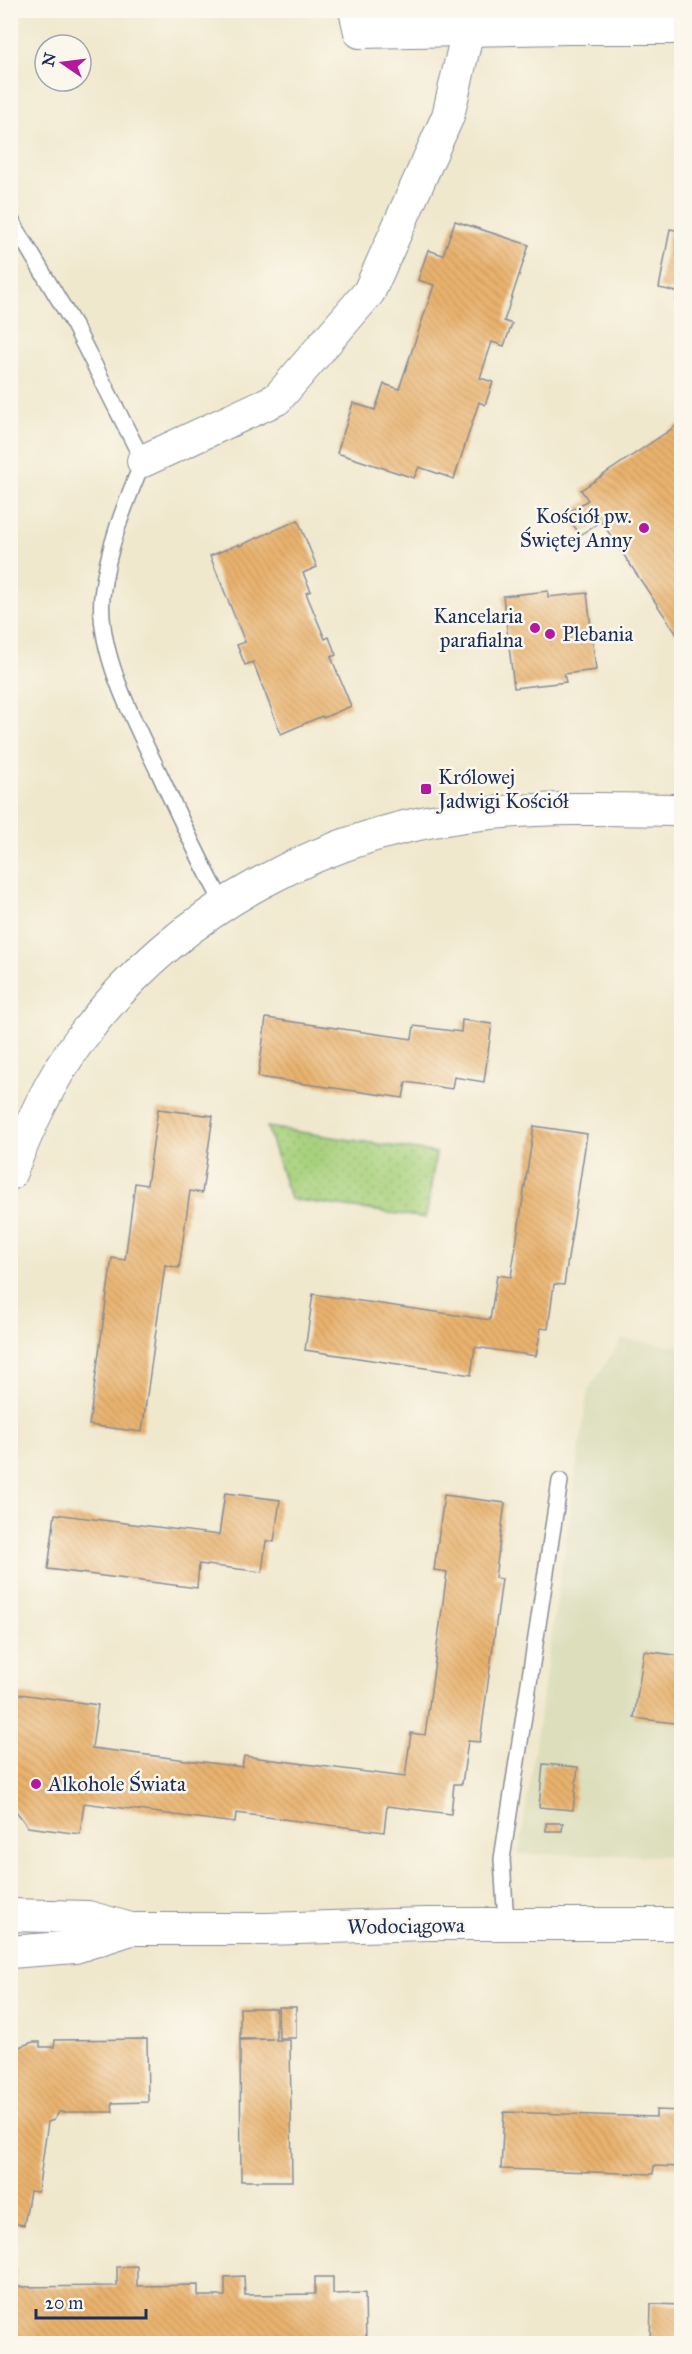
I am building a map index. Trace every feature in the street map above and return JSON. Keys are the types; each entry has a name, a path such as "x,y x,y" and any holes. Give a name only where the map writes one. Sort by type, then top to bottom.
{"street":[{"path":"355,10 360,32 468,30 567,19 681,28"},
{"path":"143,461 277,399 369,292 448,116 468,30"},
{"path":"10,1174 42,1102 81,1038 105,1009 155,958 204,916 292,867 349,842 397,829 490,813 574,809 681,810"},
{"name":"Wodociągowa","path":"10,1915 88,1917 131,1929 681,1924"},
{"name":"Wodociągowa","path":"10,1952 75,1947 131,1929"}],"lane":[{"path":"10,218 74,325 143,461 118,521 102,597 106,643 128,711 196,856 224,905"},
{"path":"506,1924 502,1859 560,1481"}],"shaded area":[{"path":"622,1339 681,1347 681,1856 519,1854 588,1390"}],"green space":[{"path":"267,1127 436,1153 426,1218 290,1199"}],"building":[{"path":"455,221 529,245 504,321 512,324 504,346 492,342 480,378 493,382 485,405 479,402 454,479 419,467 414,478 337,453 353,403 375,410 384,384 399,389 434,285 418,280 428,250 443,255"},
{"path":"670,229 682,231 682,301 676,300 678,292 659,288"},
{"name":"Kościół pw. Świętej Anny","path":"679,424 682,428 682,642 601,521 580,535 566,514 588,500 581,490"},
{"path":"298,520 317,567 303,573 311,591 306,593 325,639 329,637 336,655 331,657 351,706 281,734 253,662 245,665 237,645 245,642 210,556"},
{"name":"Plebania","path":"548,591 548,597 587,593 596,670 564,674 566,682 514,688 503,596"},
{"path":"266,1018 412,1039 414,1026 461,1032 462,1020 492,1024 484,1082 454,1077 452,1089 406,1082 403,1098 258,1077"},
{"path":"158,1109 213,1116 202,1193 190,1191 179,1268 165,1265 142,1432 89,1425 112,1258 125,1260 135,1183 147,1185"},
{"path":"534,1126 587,1134 564,1285 554,1284 548,1329 541,1328 536,1356 475,1347 471,1375 305,1350 313,1294 490,1320 497,1275 511,1277"},
{"path":"225,1493 280,1500 274,1542 266,1541 262,1572 199,1564 197,1588 48,1569 55,1514 219,1535"},
{"path":"444,1495 505,1503 495,1578 502,1579 480,1742 468,1741 462,1784 454,1784 451,1814 387,1806 384,1832 236,1813 235,1823 84,1803 80,1834 28,1827 10,1803 10,1713 13,1693 98,1705 92,1748 242,1767 244,1756 405,1777 411,1733 425,1735 447,1572 434,1570"},
{"path":"644,1651 682,1656 682,1724 634,1718"},
{"path":"543,1764 578,1767 573,1810 539,1807"},
{"path":"546,1823 563,1823 562,1831 546,1831"},
{"path":"278,2007 296,2007 296,2038 279,2038"},
{"path":"240,2008 276,2008 276,2040 290,2040 292,2181 241,2181 240,2040 273,2039 240,2039"},
{"path":"147,2039 148,2102 112,2103 113,2112 59,2112 54,2120 48,2122 38,2192 30,2191 24,2225 10,2223 10,2050 33,2042 40,2042 40,2047 54,2047 55,2040"},
{"path":"656,2110 682,2111 682,2167 654,2166 653,2174 501,2169 504,2112 656,2117"},
{"path":"137,2266 137,2286 198,2285 198,2296 225,2296 225,2277 244,2276 245,2295 315,2294 315,2277 333,2277 333,2294 365,2293 366,2344 137,2344 137,2342 10,2344 10,2269 16,2268 16,2287 117,2286 117,2267"},
{"path":"651,2304 682,2305 682,2344 650,2344"}],"place":[{"name":"Kościół pw. Świętej Anny","path":"644,528"},
{"name":"Kancelaria parafialna","path":"535,628"},
{"name":"Plebania","path":"550,634"},
{"name":"Królowej Jadwigi Kościół","path":"426,789"},
{"name":"Alkohole Świata","path":"36,1784"}]}
